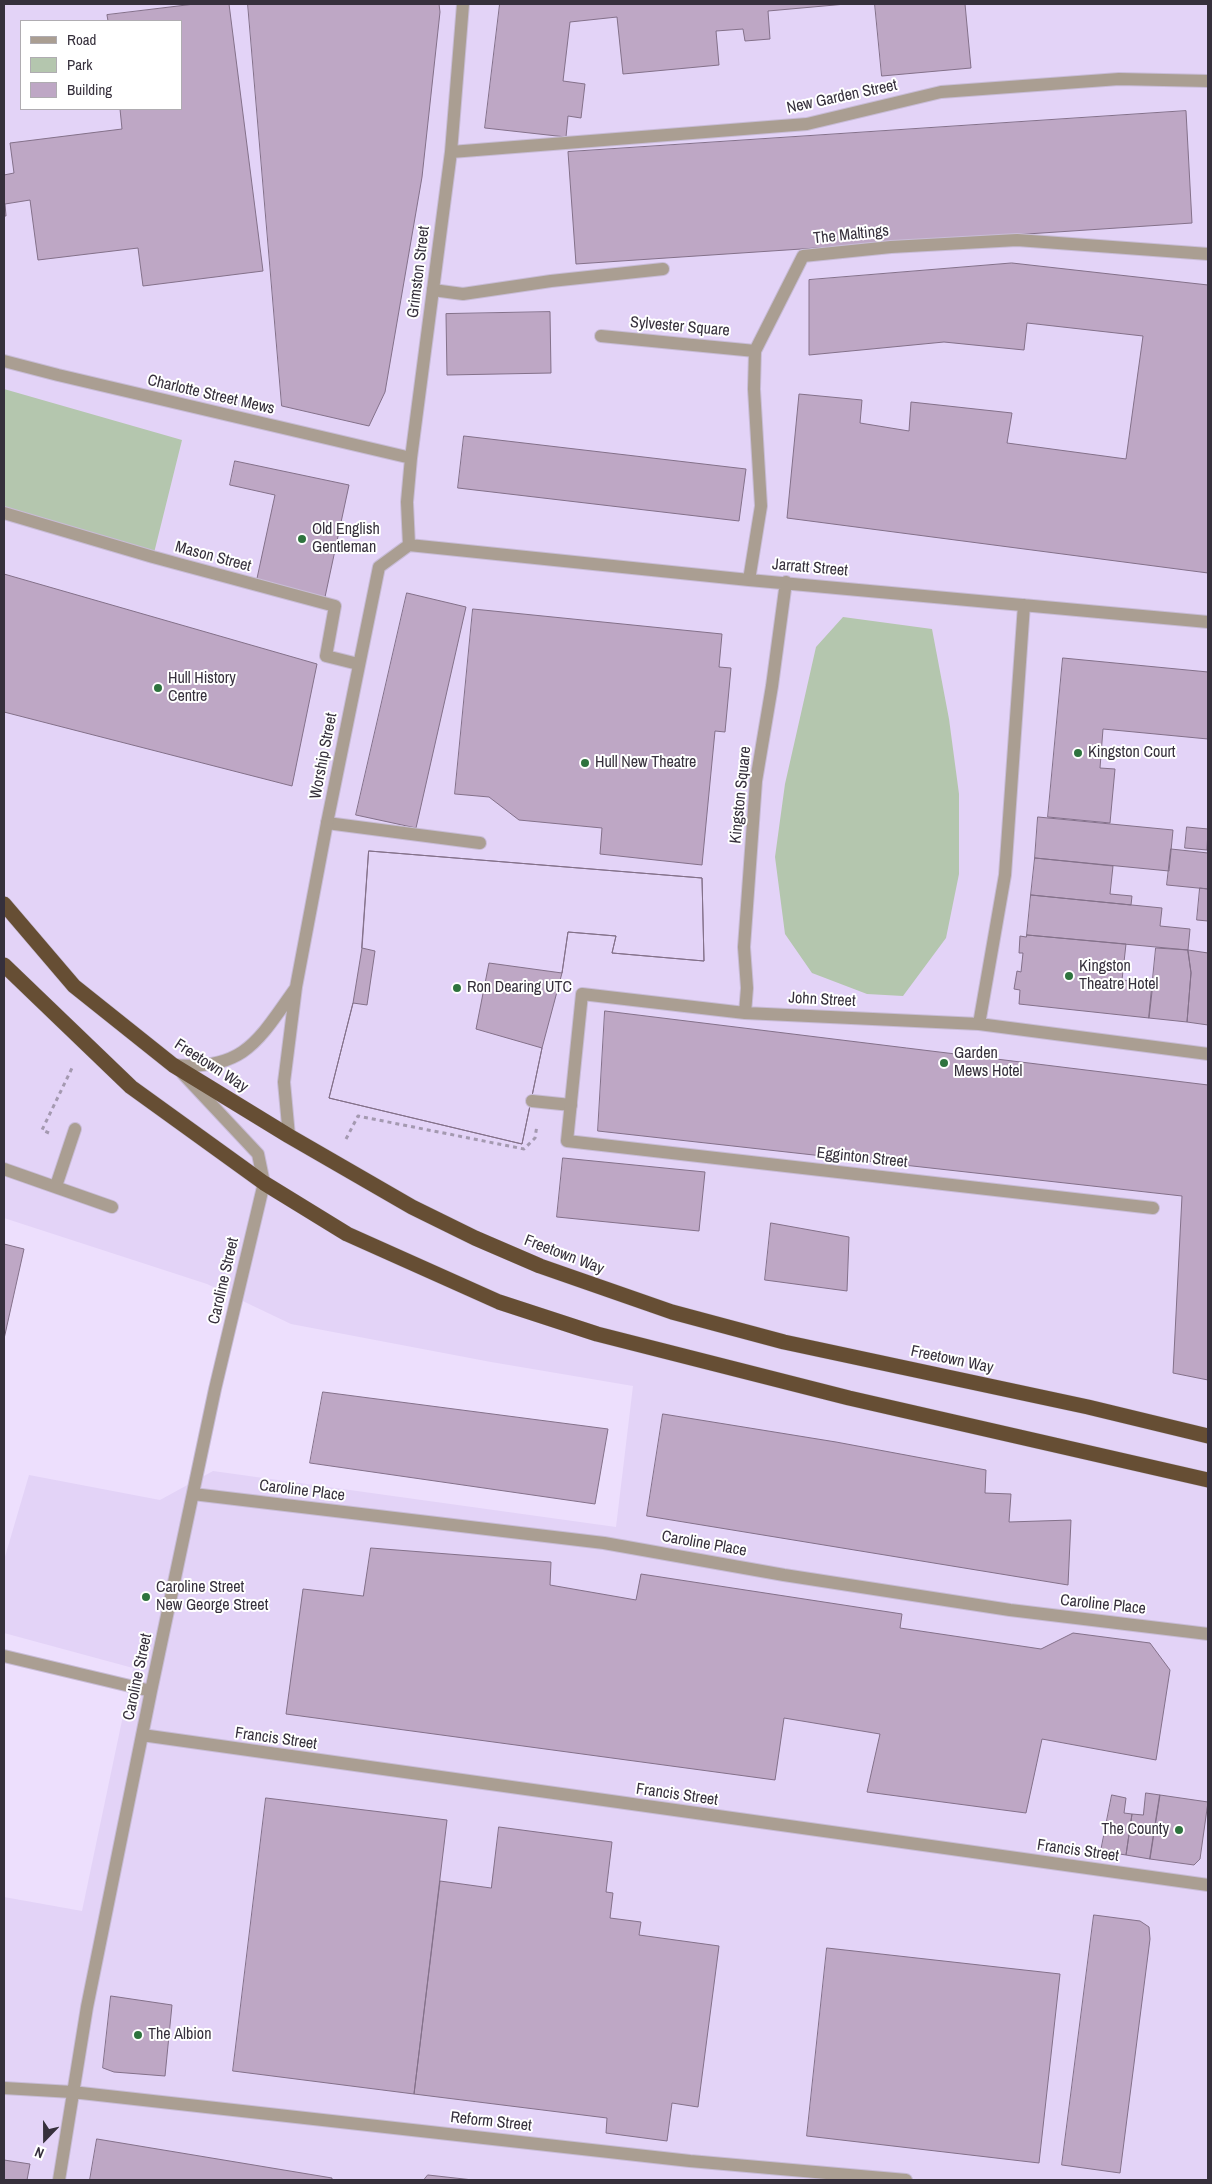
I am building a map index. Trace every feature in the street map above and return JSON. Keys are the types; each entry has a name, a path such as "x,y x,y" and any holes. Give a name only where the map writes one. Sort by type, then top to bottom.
{"highway":[{"name":"Freetown Way","path":"4,904 74,986 174,1065 289,1136 412,1207 475,1238 540,1266 672,1312 784,1342 1088,1407 1208,1436"},
{"path":"4,965 131,1087 264,1183 347,1234 499,1302 588,1331 849,1398 1208,1480"}],"street":[{"name":"Grimston Street","path":"408,545 407,502 411,458 451,152 463,4"},
{"name":"New Garden Street","path":"451,152 807,124 941,92 1119,80 1208,82"},
{"name":"The Maltings","path":"749,580 761,506 754,389 755,351 803,256 891,247 1017,240 1208,254"},
{"path":"433,290 463,294 551,281 663,269"},
{"name":"Sylvester Square","path":"601,336 755,351"},
{"name":"Charlotte Street Mews","path":"4,361 58,376 411,458"},
{"name":"Mason Street","path":"4,513 153,557 334,606 326,656 358,664"},
{"name":"Jarratt Street","path":"408,545 749,580 1208,622"},
{"name":"Worship Street","path":"289,1136 284,1082 296,987 358,664 379,567 408,545"},
{"name":"Kingston Square","path":"745,1013 747,988 744,947 756,782 786,582"},
{"path":"979,1024 1005,874 1024,605"},
{"path":"327,823 480,843"},
{"path":"174,1065 197,1067 222,1063 244,1051 261,1036 296,987"},
{"name":"John Street","path":"567,1142 582,994 745,1013 979,1024 1208,1054"},
{"path":"174,1065 258,1154 264,1183"},
{"path":"536,1102 571,1105"},
{"path":"56,1186 75,1129"},
{"name":"Egginton Street","path":"567,1142 1153,1208"},
{"path":"4,1169 112,1207"},
{"name":"Caroline Street","path":"59,2180 87,2007 151,1691 215,1389 264,1183"},
{"name":"Caroline Place","path":"193,1494 604,1543 784,1575 1010,1610 1208,1634"},
{"path":"4,1656 151,1691"},
{"name":"Francis Street","path":"142,1735 1208,1885"},
{"name":"Reform Street","path":"4,2088 72,2092 681,2160 906,2180"}],"path":[{"path":"70,1142 42,1130 84,1042"},
{"path":"334,1161 358,1116 524,1149 535,1138 536,1102"}],"shaded area":[{"path":"4,4 1208,4 1208,2180 4,2180 4,1897 82,1911 133,1668 4,1633 4,1560 29,1475 160,1500 213,1471 616,1527 633,1386 491,1362 291,1324 207,1284 4,1218"}],"green space":[{"path":"4,389 182,440 153,557 4,513"},
{"path":"843,617 932,629 949,719 959,794 959,874 946,938 903,996 867,994 812,973 785,934 775,857 785,784 816,647"}],"building":[{"path":"195,4 229,4 263,271 143,286 138,248 38,260 30,200 5,204 6,216 4,216 4,175 14,173 10,143 122,129 120,110 182,110 182,20 108,20 107,15"},
{"path":"248,4 439,4 440,12 422,177 385,392 369,426 282,406"},
{"path":"500,4 846,4 768,11 770,39 745,41 743,29 716,31 719,65 623,74 617,17 570,22 563,81 585,84 581,118 568,116 566,137 485,128"},
{"path":"875,4 965,4 971,68 882,76"},
{"path":"1186,111 1192,223 576,264 568,152"},
{"path":"1012,263 1208,285 1208,573 787,518 799,394 862,400 860,423 909,431 911,402 1012,413 1007,443 1126,459 1143,336 1027,323 1024,350 944,342 809,355 809,280"},
{"path":"550,312 551,373 447,375 446,314"},
{"path":"464,436 746,469 739,521 458,488"},
{"name":"Old English Gentleman","path":"235,461 349,485 325,597 256,583 275,495 230,485"},
{"name":"Hull History Centre","path":"4,574 317,664 292,786 4,712"},
{"path":"407,593 466,607 416,828 356,815"},
{"name":"Hull New Theatre","path":"473,609 722,634 719,667 731,668 725,732 715,731 702,865 600,854 602,828 519,820 489,797 455,794"},
{"name":"Kingston Court","path":"1063,658 1208,672 1208,739 1103,729 1100,768 1115,769 1110,823 1048,817"},
{"path":"1038,817 1173,830 1169,871 1035,858"},
{"path":"1187,827 1208,829 1207,850 1185,848"},
{"path":"1171,849 1208,853 1208,889 1167,885"},
{"name":"Ron Dearing UTC","path":"369,851 702,878 704,961 612,953 616,936 568,932 562,973 542,1048 522,1144 329,1098 353,1003 362,948"},
{"name":"Ron Dearing UTC","path":"369,851 702,878 704,961 612,953 616,936 568,932 562,973 489,963 476,1029 542,1048 522,1144 329,1098 353,1003 367,1005 375,951 362,948"},
{"path":"1035,858 1113,866 1110,894 1132,896 1131,905 1031,895"},
{"path":"1200,888 1208,889 1208,921 1197,920"},
{"path":"1031,895 1162,908 1160,926 1190,929 1188,950 1027,935"},
{"name":"Kingston Theatre Hotel","path":"1027,935 1126,944 1122,980 1153,983 1149,1018 1019,1004 1020,990 1014,989 1017,971 1021,972 1023,953 1019,953 1020,936 1026,937"},
{"path":"1156,948 1188,950 1191,973 1187,1022 1149,1018"},
{"path":"1188,950 1208,953 1208,1025 1187,1022 1191,973"},
{"path":"605,1011 1208,1085 1208,1380 1173,1373 1182,1196 598,1131"},
{"path":"563,1158 705,1172 699,1231 557,1217"},
{"path":"771,1223 849,1237 847,1291 765,1280"},
{"path":"4,1244 24,1249 4,1339"},
{"path":"323,1392 608,1429 595,1504 310,1463"},
{"path":"663,1414 836,1442 986,1470 985,1493 1011,1494 1009,1522 1071,1520 1068,1585 647,1516"},
{"path":"371,1548 551,1562 550,1585 636,1600 641,1574 902,1614 900,1628 1041,1649 1073,1633 1150,1643 1170,1670 1156,1760 1042,1739 1026,1813 867,1792 880,1734 784,1718 775,1780 286,1714 303,1589 363,1596"},
{"path":"1146,1793 1160,1795 1150,1859 1126,1855 1132,1814 1143,1815"},
{"path":"1112,1795 1126,1798 1124,1813 1132,1814 1126,1855 1101,1851"},
{"name":"The County","path":"1160,1795 1208,1802 1200,1859 1194,1865 1150,1859"},
{"path":"266,1798 447,1820 414,2094 233,2071"},
{"path":"499,1827 612,1842 606,1892 613,1893 610,1918 641,1922 639,1935 719,1946 698,2107 672,2103 667,2141 606,2133 607,2118 414,2094 440,1881 491,1888"},
{"path":"1094,1915 1140,1921 1149,1927 1150,1939 1120,2173 1062,2165"},
{"path":"827,1948 1060,1974 1039,2163 807,2136"},
{"name":"The Albion","path":"111,1996 172,2005 165,2076 114,2072 103,2068"},
{"path":"97,2139 332,2178 332,2180 90,2180"},
{"path":"4,2160 30,2164 27,2180 4,2180"},
{"path":"428,2175 473,2180 424,2180"}],"place":[{"name":"Old English Gentleman","path":"302,539"},
{"name":"Hull History Centre","path":"158,688"},
{"name":"Kingston Court","path":"1078,753"},
{"name":"Hull New Theatre","path":"585,763"},
{"name":"Kingston Theatre Hotel","path":"1069,976"},
{"name":"Ron Dearing UTC","path":"457,988"},
{"name":"Garden Mews Hotel","path":"944,1063"},
{"name":"Caroline Street New George Street","path":"146,1597"},
{"name":"The County","path":"1179,1830"},
{"name":"The Albion","path":"138,2035"}]}
